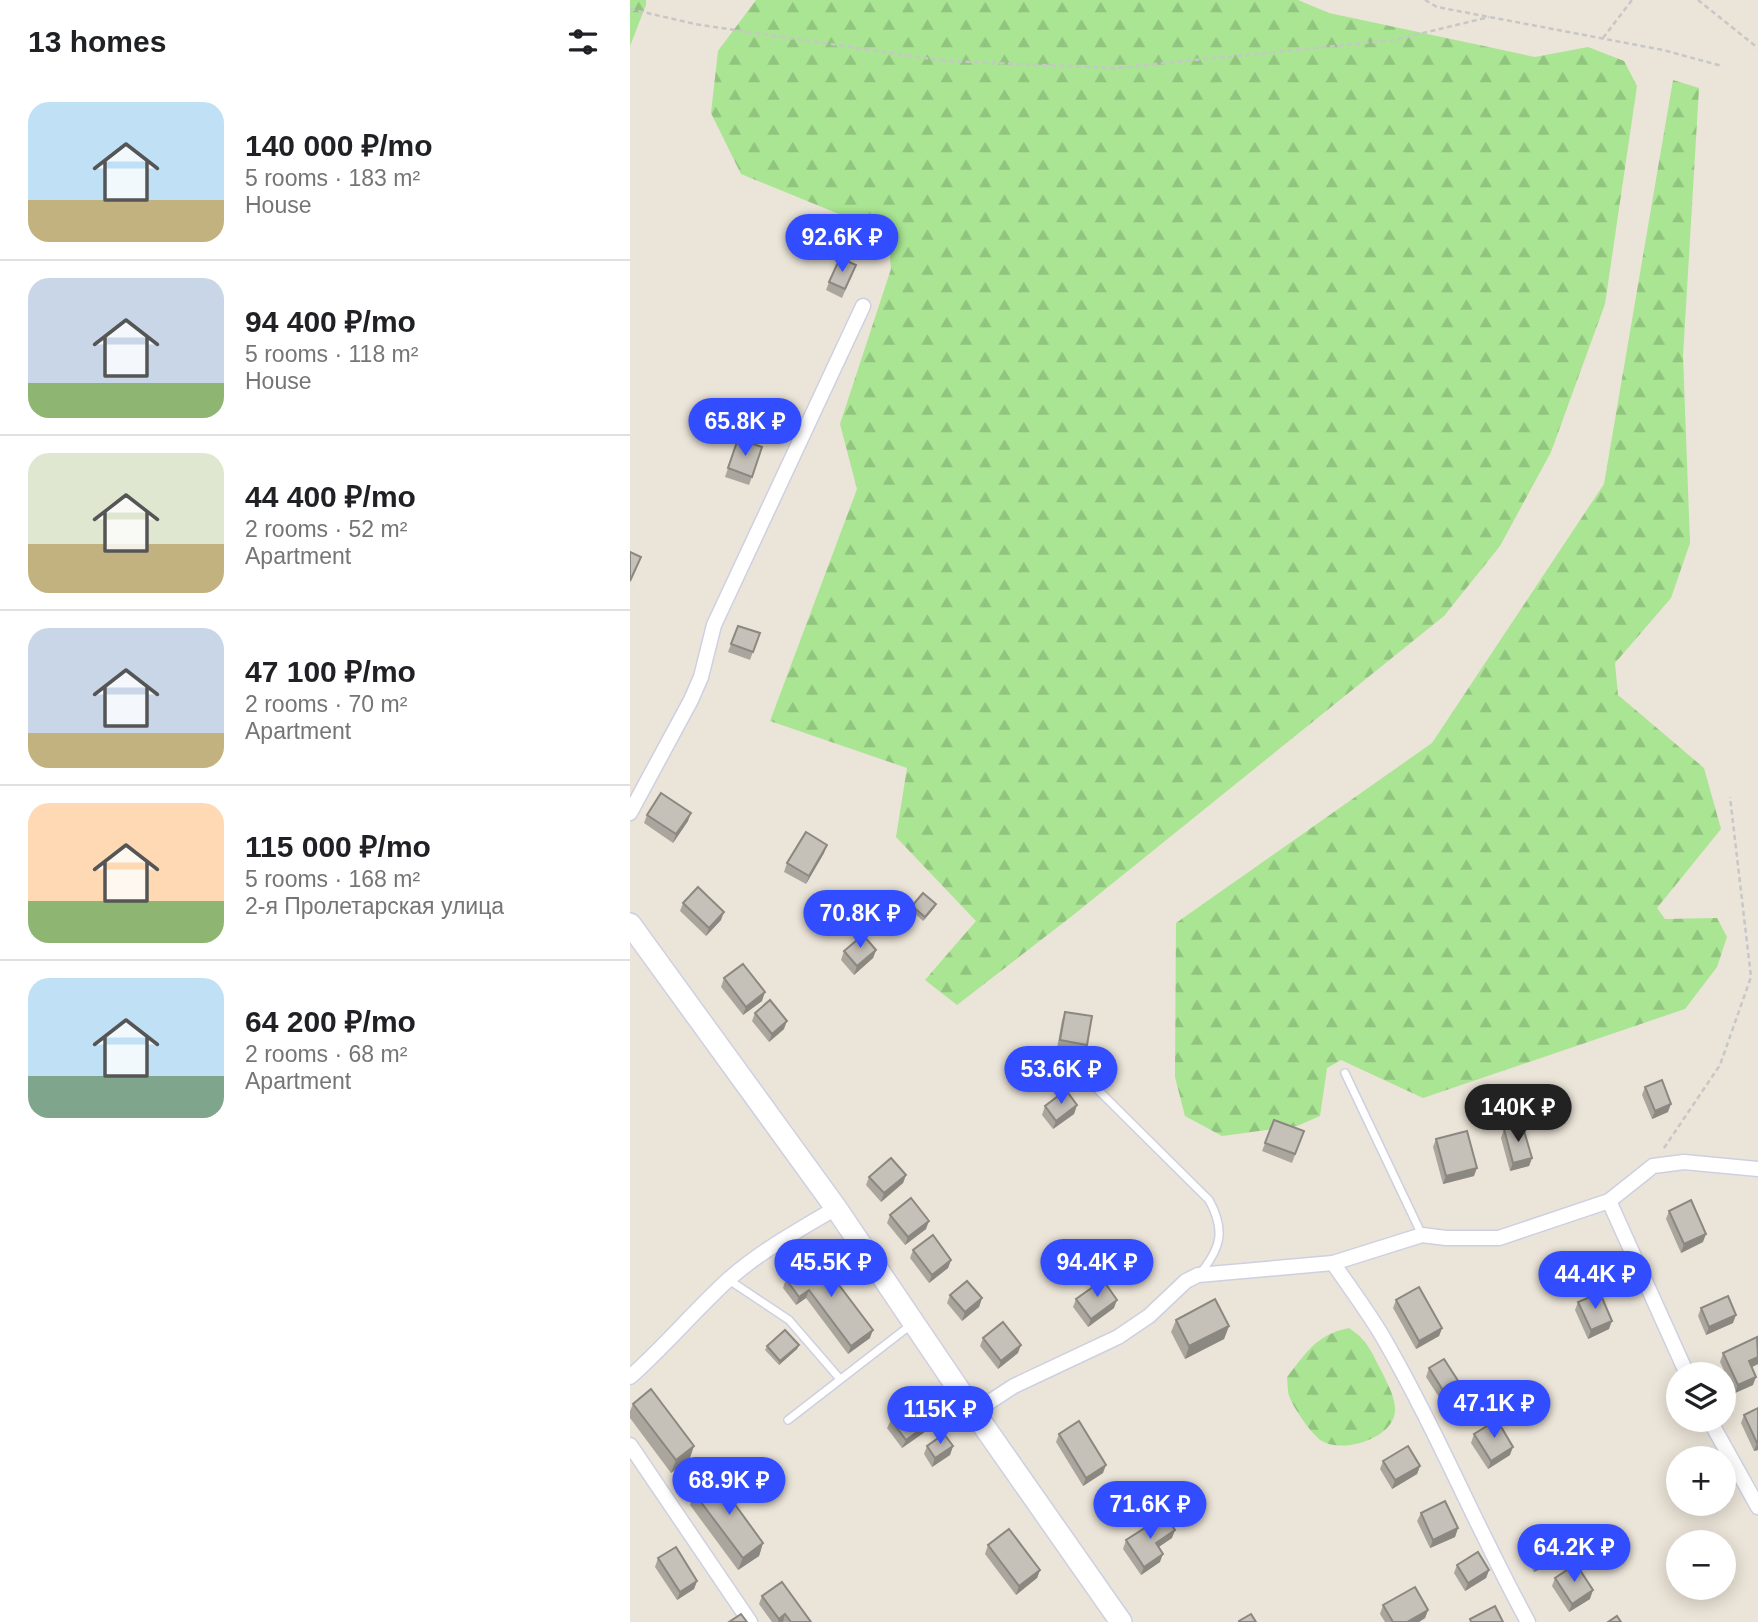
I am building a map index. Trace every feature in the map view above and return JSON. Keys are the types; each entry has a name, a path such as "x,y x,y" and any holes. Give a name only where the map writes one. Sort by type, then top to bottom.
{"main road":[{"path":"630,924 836,1208 1121,1622"}],"street":[{"path":"630,813 691,700 701,677 714,625 863,306"},
{"path":"974,1412 1032,1377 1118,1337 1149,1316 1186,1281 1198,1275 1333,1263 1422,1235 1499,1238 1609,1201 1653,1166 1684,1162 1758,1169"},
{"path":"1609,1201 1682,1362"},
{"path":"630,1377 665,1346 729,1279 774,1243 836,1208"},
{"path":"1333,1263 1383,1338 1528,1622"},
{"path":"1716,1432 1758,1507"},
{"path":"630,1445 750,1622"}],"lane":[{"path":"1345,1073 1422,1235"},
{"path":"1090,1082 1209,1200 1219,1218 1220,1238 1213,1258 1198,1275"},
{"path":"729,1279 789,1320 840,1379"},
{"path":"788,1420 914,1323"}],"path":[{"path":"1425,0 1437,7 1663,50 1722,66"},
{"path":"1603,38 1632,0"},
{"path":"1698,0 1758,48"},
{"path":"630,9 695,23 945,61 1116,68 1394,40 1489,17"},
{"path":"1653,1166 1720,1065 1752,977 1730,797"}],"green space":[{"path":"630,0 646,0 646,5 630,46"},
{"path":"756,0 1298,0 1329,13 1535,57 1588,47 1624,61 1637,86 1605,304 1551,452 1500,546 1444,616 1072,916 957,1005 925,980 976,921 896,837 907,768 770,721 857,489 840,424 891,269 889,245 873,228 741,174 711,113 718,51"},
{"path":"1673,80 1699,88 1683,356 1690,543 1671,598 1615,663 1618,695 1704,768 1721,829 1657,908 1665,919 1717,918 1727,937 1717,967 1685,1009 1423,1098 1341,1060 1327,1068 1320,1116 1297,1126 1222,1136 1185,1116 1175,1077 1176,923 1432,743 1604,484"},
{"path":"1349,1328 1366,1343 1373,1354 1391,1391 1395,1409 1393,1419 1378,1435 1355,1444 1331,1445 1318,1438 1292,1403 1287,1377 1320,1340"}],"building":[{"path":"840,258 856,265 845,289 829,282"},
{"path":"738,439 762,447 752,477 728,468"},
{"path":"630,552 641,557 630,581"},
{"path":"738,626 760,633 753,652 731,644"},
{"path":"661,793 691,813 676,834 647,815"},
{"path":"806,832 827,845 809,876 787,863"},
{"path":"698,887 724,912 709,928 683,903"},
{"path":"923,893 936,904 925,917 912,906"},
{"path":"863,935 876,950 857,966 844,951"},
{"path":"743,964 765,992 746,1007 724,978"},
{"path":"770,1000 787,1021 772,1034 755,1013"},
{"path":"1065,1012 1092,1016 1087,1045 1060,1040"},
{"path":"1662,1080 1671,1104 1655,1111 1645,1087"},
{"path":"1066,1090 1077,1105 1056,1121 1045,1106"},
{"path":"1274,1120 1304,1131 1295,1154 1265,1143"},
{"path":"1522,1124 1532,1158 1513,1163 1504,1129"},
{"path":"1467,1131 1477,1168 1446,1176 1436,1139"},
{"path":"891,1158 906,1175 884,1193 869,1177"},
{"path":"911,1198 929,1221 908,1237 890,1215"},
{"path":"1691,1200 1706,1234 1684,1244 1669,1211"},
{"path":"933,1235 951,1260 932,1275 913,1250"},
{"path":"817,1256 873,1330 851,1346 809,1290 799,1297 786,1279"},
{"path":"1103,1280 1117,1300 1091,1319 1076,1299"},
{"path":"967,1281 982,1298 965,1312 950,1295"},
{"path":"1419,1287 1442,1328 1419,1341 1396,1300"},
{"path":"1600,1293 1612,1321 1591,1330 1578,1302"},
{"path":"1728,1296 1736,1315 1709,1327 1701,1308"},
{"path":"1215,1299 1229,1326 1189,1346 1176,1320"},
{"path":"1003,1322 1021,1345 1001,1361 983,1338"},
{"path":"785,1330 799,1345 780,1361 767,1346"},
{"path":"1757,1337 1758,1357 1749,1361 1756,1377 1738,1385 1736,1362 1727,1362 1723,1353"},
{"path":"1444,1359 1464,1390 1449,1400 1429,1368"},
{"path":"651,1389 694,1446 676,1460 633,1404"},
{"path":"917,1400 932,1421 906,1440 891,1420"},
{"path":"1758,1408 1758,1443 1757,1443 1744,1415"},
{"path":"1497,1420 1513,1447 1491,1461 1474,1434"},
{"path":"1079,1421 1106,1465 1086,1478 1059,1434"},
{"path":"944,1434 953,1446 935,1458 927,1446"},
{"path":"1408,1446 1420,1466 1395,1480 1383,1461"},
{"path":"715,1477 763,1543 743,1558 694,1493"},
{"path":"1445,1501 1458,1528 1433,1540 1421,1513"},
{"path":"1165,1515 1175,1530 1156,1543 1163,1554 1144,1567 1126,1540"},
{"path":"1009,1529 1040,1570 1019,1586 988,1545"},
{"path":"1539,1542 1549,1561 1536,1568 1526,1550"},
{"path":"676,1547 697,1581 680,1592 658,1558"},
{"path":"1478,1552 1489,1570 1468,1583 1457,1565"},
{"path":"1576,1564 1593,1590 1572,1604 1555,1578"},
{"path":"782,1582 811,1622 791,1622 785,1614 779,1619 762,1596"},
{"path":"1415,1587 1428,1610 1407,1622 1393,1622 1383,1605"},
{"path":"1495,1606 1503,1622 1471,1622 1470,1619"},
{"path":"741,1614 747,1622 729,1622"},
{"path":"1251,1614 1256,1622 1239,1622 1239,1621"},
{"path":"1617,1616 1621,1622 1608,1622"}]}
